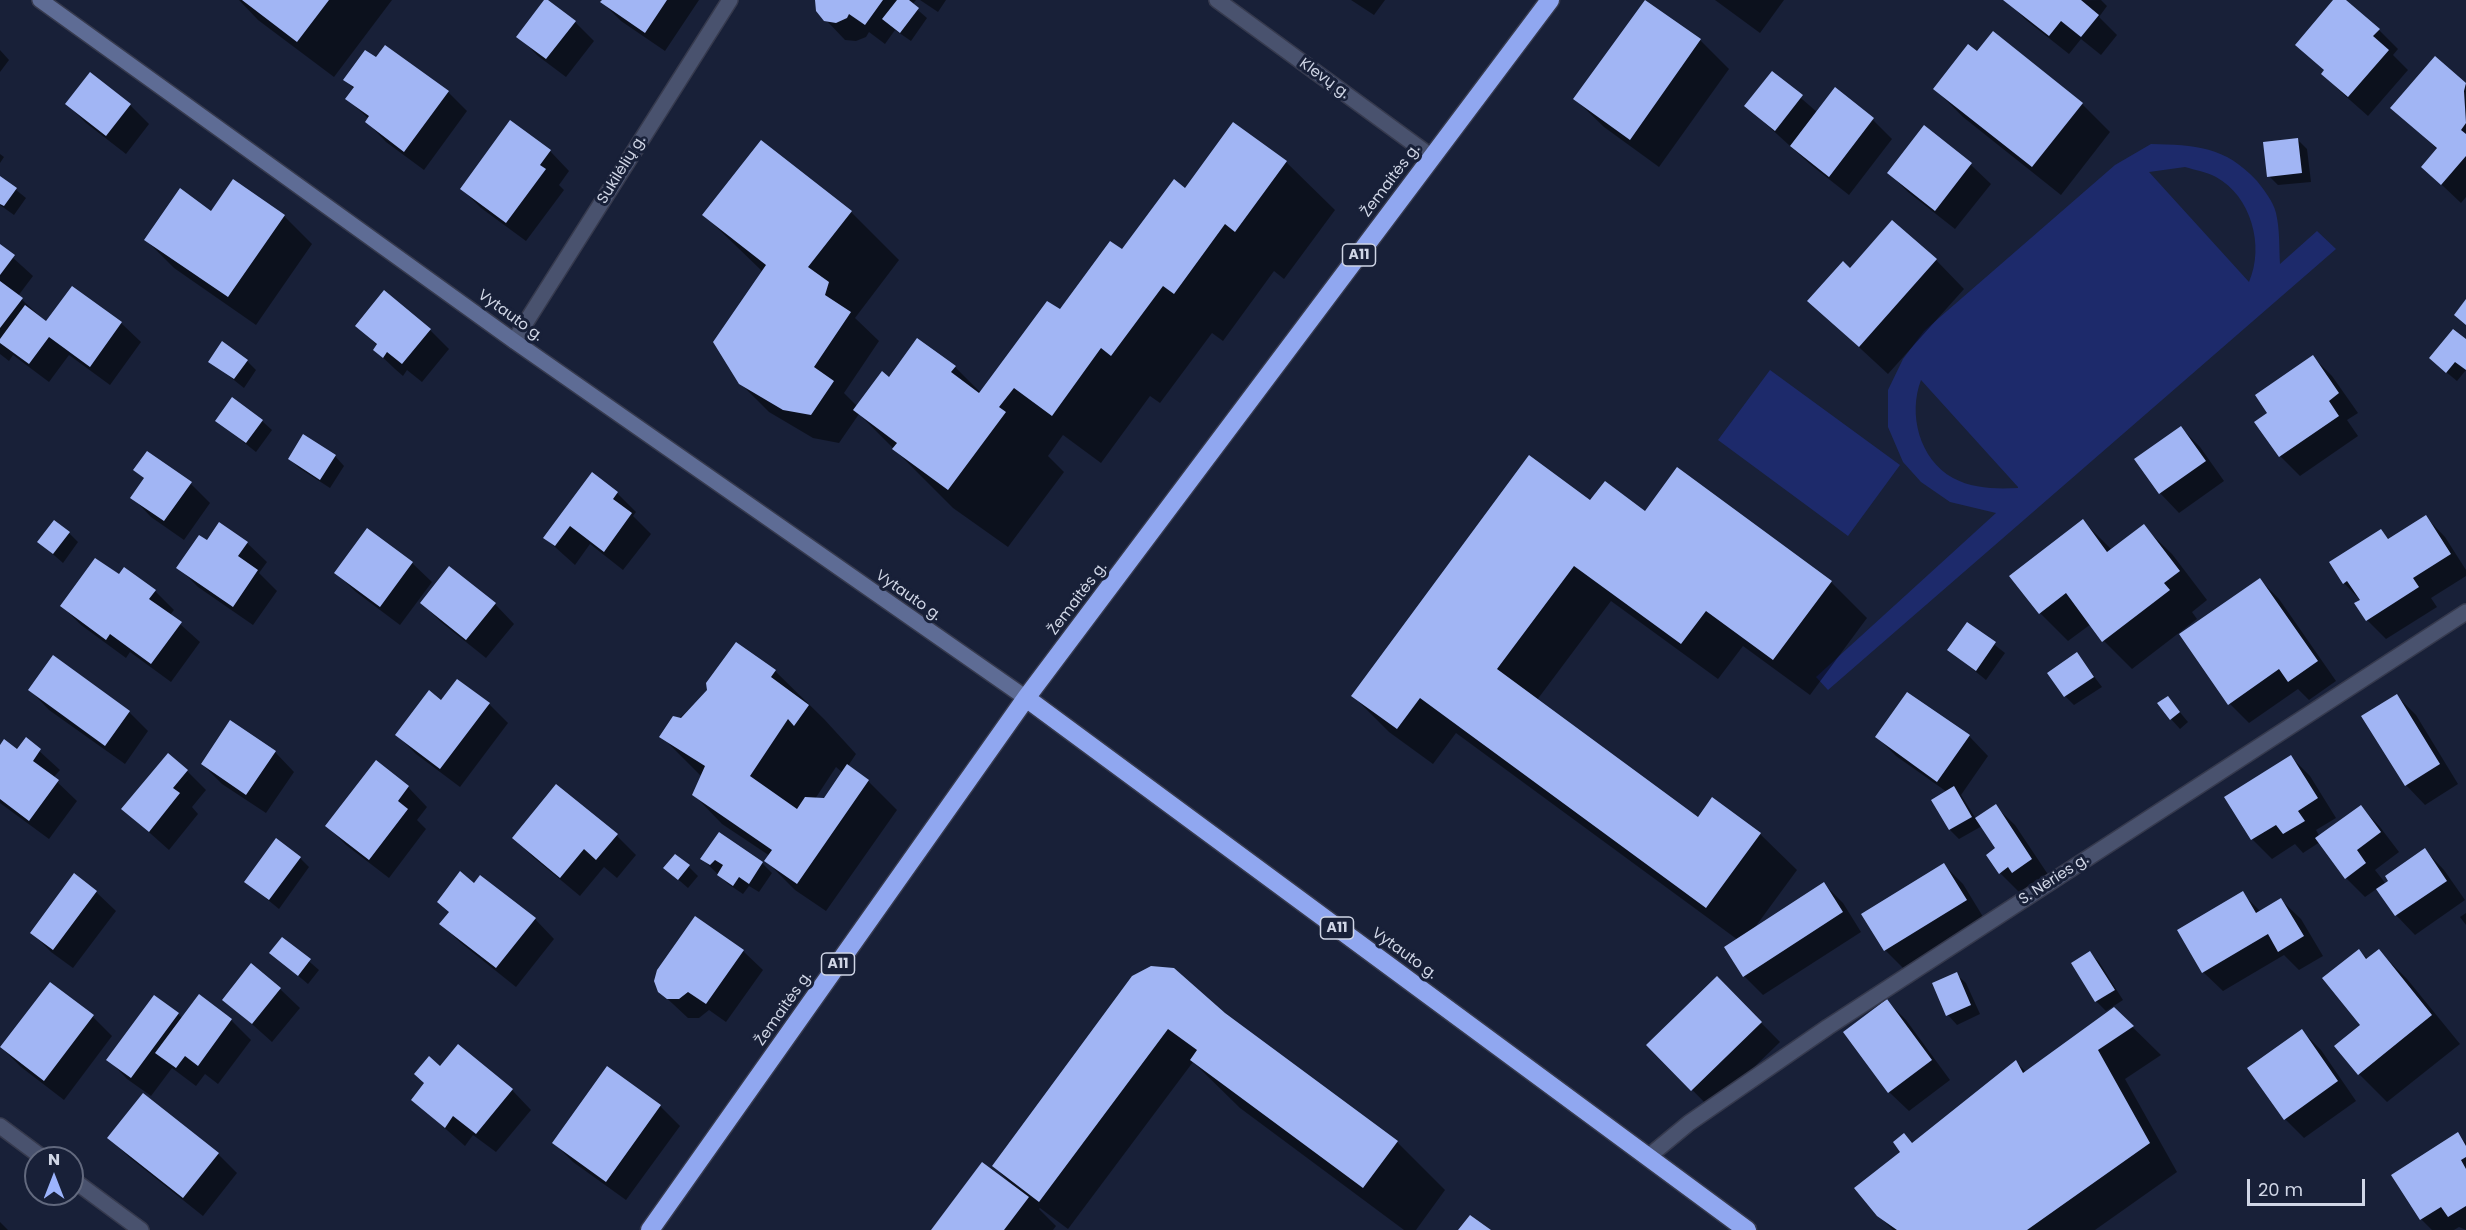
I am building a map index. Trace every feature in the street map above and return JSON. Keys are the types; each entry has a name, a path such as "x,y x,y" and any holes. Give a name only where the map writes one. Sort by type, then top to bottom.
{"highway":[{"name":"Žemaitės g.","path":"650,1230 1026,698 1550,0"},
{"name":"Vytauto g.","path":"1026,698 1748,1230"}],"main road":[{"name":"Vytauto g.","path":"40,0 514,341 1026,698"}],"street":[{"name":"Sukilėlių g.","path":"514,341 730,0"},
{"name":"Klevų g.","path":"1217,0 1432,157"},
{"name":"S. Nėries g.","path":"1648,1157 1689,1123 1828,1027 2466,612"},
{"path":"0,1126 28,1146"},
{"path":"84,1188 141,1230"}],"shaded area":[{"path":"2151,144 2182,145 2221,154 2245,169 2271,200 2279,232 2280,264 2317,231 2336,249 1828,690 1816,677 1996,513 1950,502 1921,482 1903,462 1888,427 1888,390 1903,359 1924,331 2115,165","holes":["2185,167 2205,172 2228,185 2246,209 2252,223 2256,253 2249,282 2149,172","1921,380 2018,487 2018,488 1977,486 1961,482 1941,470 1925,448 1919,435 1916,407"]},
{"path":"1770,370 1900,465 1848,536 1718,440"}],"building":[{"path":"242,0 329,0 297,42"},
{"path":"544,0 548,0 576,21 546,59 516,37"},
{"path":"602,0 667,0 645,33 600,2"},
{"path":"815,0 883,0 865,25 849,14 847,18 836,23 824,21 816,11"},
{"path":"897,0 909,0 919,8 900,33 882,19"},
{"path":"1645,0 1701,39 1630,140 1573,99"},
{"path":"2003,0 2081,0 2099,15 2081,37 2061,21 2049,36"},
{"path":"2333,0 2346,0 2380,29 2373,36 2389,50 2348,97 2321,74 2324,70 2295,45"},
{"path":"1993,31 2083,103 2032,167 1933,89 1968,44 1977,51"},
{"path":"385,45 449,91 404,152 365,122 369,116 345,99 354,87 343,80 365,50 376,57"},
{"path":"2435,56 2466,83 2464,91 2466,123 2461,130 2466,134 2466,156 2441,185 2421,167 2437,148 2390,108"},
{"path":"1772,71 1803,95 1775,131 1744,106"},
{"path":"90,72 131,104 106,136 65,104"},
{"path":"1835,87 1874,118 1829,177 1790,146"},
{"path":"510,120 551,150 540,165 546,169 506,223 460,189"},
{"path":"1233,122 1287,161 1235,232 1225,224 1174,294 1163,286 1111,356 1101,348 1052,416 1014,388 999,407 1006,412 948,490 892,449 897,443 853,410 882,371 889,377 917,338 956,366 951,372 979,393 1047,301 1060,309 1110,241 1122,249 1174,179 1185,188"},
{"path":"1924,125 1972,163 1935,211 1887,173"},
{"path":"2298,138 2302,173 2267,177 2263,142"},
{"path":"761,140 852,211 808,267 829,282 825,295 851,312 814,367 834,381 811,415 783,410 739,384 713,342 766,265 702,215"},
{"path":"0,176 17,188 4,206 0,204"},
{"path":"233,179 285,215 228,297 144,240 180,188 211,211"},
{"path":"1892,220 1937,259 1859,347 1807,301 1843,261 1850,268"},
{"path":"0,244 15,255 0,275"},
{"path":"0,281 23,298 0,328"},
{"path":"72,286 122,322 90,367 49,337 29,364 0,343 0,339 25,305 46,321"},
{"path":"384,290 431,329 402,364 387,352 383,358 373,350 377,344 355,326"},
{"path":"2466,299 2466,325 2454,315"},
{"path":"2453,329 2466,339 2466,370 2455,362 2446,373 2429,358"},
{"path":"222,341 248,360 234,379 208,362"},
{"path":"2313,355 2339,393 2329,401 2339,416 2279,457 2254,422 2267,413 2255,395"},
{"path":"232,397 263,420 246,443 215,421"},
{"path":"2181,426 2206,461 2159,494 2134,459"},
{"path":"303,434 336,455 320,480 288,459"},
{"path":"147,451 192,482 164,521 130,498 144,478 133,470"},
{"path":"1529,455 1590,500 1605,481 1645,511 1677,467 1832,581 1773,660 1706,611 1681,644 1574,566 1497,669 1698,817 1712,797 1761,833 1706,908 1420,698 1397,729 1351,696"},
{"path":"592,472 618,492 613,499 632,513 604,552 570,526 555,546 543,538"},
{"path":"2426,515 2451,554 2413,578 2419,587 2366,621 2354,603 2360,600 2347,581 2343,584 2329,562 2381,529 2388,539"},
{"path":"2083,519 2107,552 2144,524 2180,571 2164,583 2170,590 2102,642 2066,593 2039,614 2009,576"},
{"path":"54,520 70,532 53,554 37,542"},
{"path":"219,522 248,542 238,556 258,570 233,607 176,568 199,535 207,540"},
{"path":"367,528 413,562 380,607 334,573"},
{"path":"95,558 119,574 124,567 156,590 149,599 182,622 151,664 110,634 106,640 60,606"},
{"path":"449,566 496,603 466,640 420,603"},
{"path":"2260,578 2318,661 2288,682 2279,669 2228,705 2179,634"},
{"path":"1967,622 1996,642 1976,671 1947,650"},
{"path":"736,642 776,670 771,677 809,705 794,726 788,719 750,776 797,809 805,797 824,798 847,764 869,780 797,884 764,861 772,850 692,795 705,766 659,737 673,716 681,718 707,690 706,683"},
{"path":"2077,652 2094,677 2064,697 2047,673"},
{"path":"53,655 130,711 105,746 28,690"},
{"path":"457,679 490,703 440,769 395,735 429,690 441,700"},
{"path":"1907,692 1970,735 1937,782 1875,737"},
{"path":"2397,694 2440,764 2405,786 2361,716"},
{"path":"2168,696 2180,712 2170,720 2157,703"},
{"path":"230,720 276,751 246,795 201,764"},
{"path":"26,737 41,749 33,761 59,780 29,821 0,799 0,745 4,739 17,749"},
{"path":"168,753 188,770 173,788 180,793 149,832 121,809"},
{"path":"2291,755 2318,798 2298,811 2305,821 2283,834 2276,825 2251,840 2224,797"},
{"path":"376,760 409,786 398,801 408,809 369,860 325,826"},
{"path":"556,784 618,834 596,860 584,849 560,878 512,838"},
{"path":"1954,786 1972,817 1949,830 1931,800"},
{"path":"1996,804 2032,859 2012,873 2008,867 1999,874 1986,855 1995,848 1975,818"},
{"path":"2361,805 2381,832 2357,850 2366,863 2345,879 2315,838"},
{"path":"719,832 763,862 749,884 739,877 733,886 717,875 723,865 715,860 710,865 700,859"},
{"path":"276,838 301,857 269,900 244,882"},
{"path":"2425,848 2447,881 2395,916 2376,889 2388,881 2385,876"},
{"path":"675,854 690,865 678,880 663,868"},
{"path":"1944,863 1967,900 1884,951 1861,914"},
{"path":"460,871 474,883 480,875 536,918 496,968 439,924 449,912 437,902"},
{"path":"74,873 97,891 53,950 30,933"},
{"path":"1824,882 1843,912 1743,977 1724,947"},
{"path":"2243,891 2256,913 2281,898 2304,936 2278,952 2268,934 2202,973 2177,930"},
{"path":"695,916 744,950 706,1004 688,992 679,999 667,999 658,992 654,981 657,970"},
{"path":"282,937 311,959 298,976 269,953"},
{"path":"2359,949 2366,959 2379,949 2432,1015 2358,1075 2334,1046 2360,1025 2322,978"},
{"path":"2090,951 2115,990 2095,1002 2071,963"},
{"path":"251,963 281,988 252,1024 222,1000"},
{"path":"1151,966 1174,968 1225,1013 1398,1141 1363,1188 1190,1060 1197,1050 1168,1029 1039,1202 992,1166 1132,976"},
{"path":"1957,972 1971,1005 1946,1016 1932,983"},
{"path":"1717,976 1762,1022 1691,1091 1646,1045"},
{"path":"50,982 94,1015 44,1081 0,1047"},
{"path":"199,994 232,1019 198,1066 185,1056 176,1068 155,1053"},
{"path":"154,995 179,1013 131,1078 106,1060"},
{"path":"1887,999 1932,1060 1888,1093 1843,1032"},
{"path":"2114,1007 2134,1026 2098,1050 2150,1143 2027,1230 1897,1230 1877,1216 1854,1188 1900,1152 1893,1142 1904,1133 1912,1143 2016,1060 2023,1073"},
{"path":"2302,1029 2338,1081 2284,1120 2247,1068"},
{"path":"458,1044 513,1089 476,1134 453,1116 445,1128 411,1100 424,1083 414,1074 429,1056 440,1066"},
{"path":"607,1066 661,1105 606,1182 552,1143"},
{"path":"143,1093 219,1153 183,1198 107,1138"},
{"path":"2458,1132 2466,1146 2466,1157 2461,1160 2466,1169 2466,1206 2448,1217 2441,1207 2420,1220 2391,1175"},
{"path":"982,1162 1029,1197 1004,1230 931,1230"},
{"path":"1470,1215 1491,1230 1458,1230"}]}
